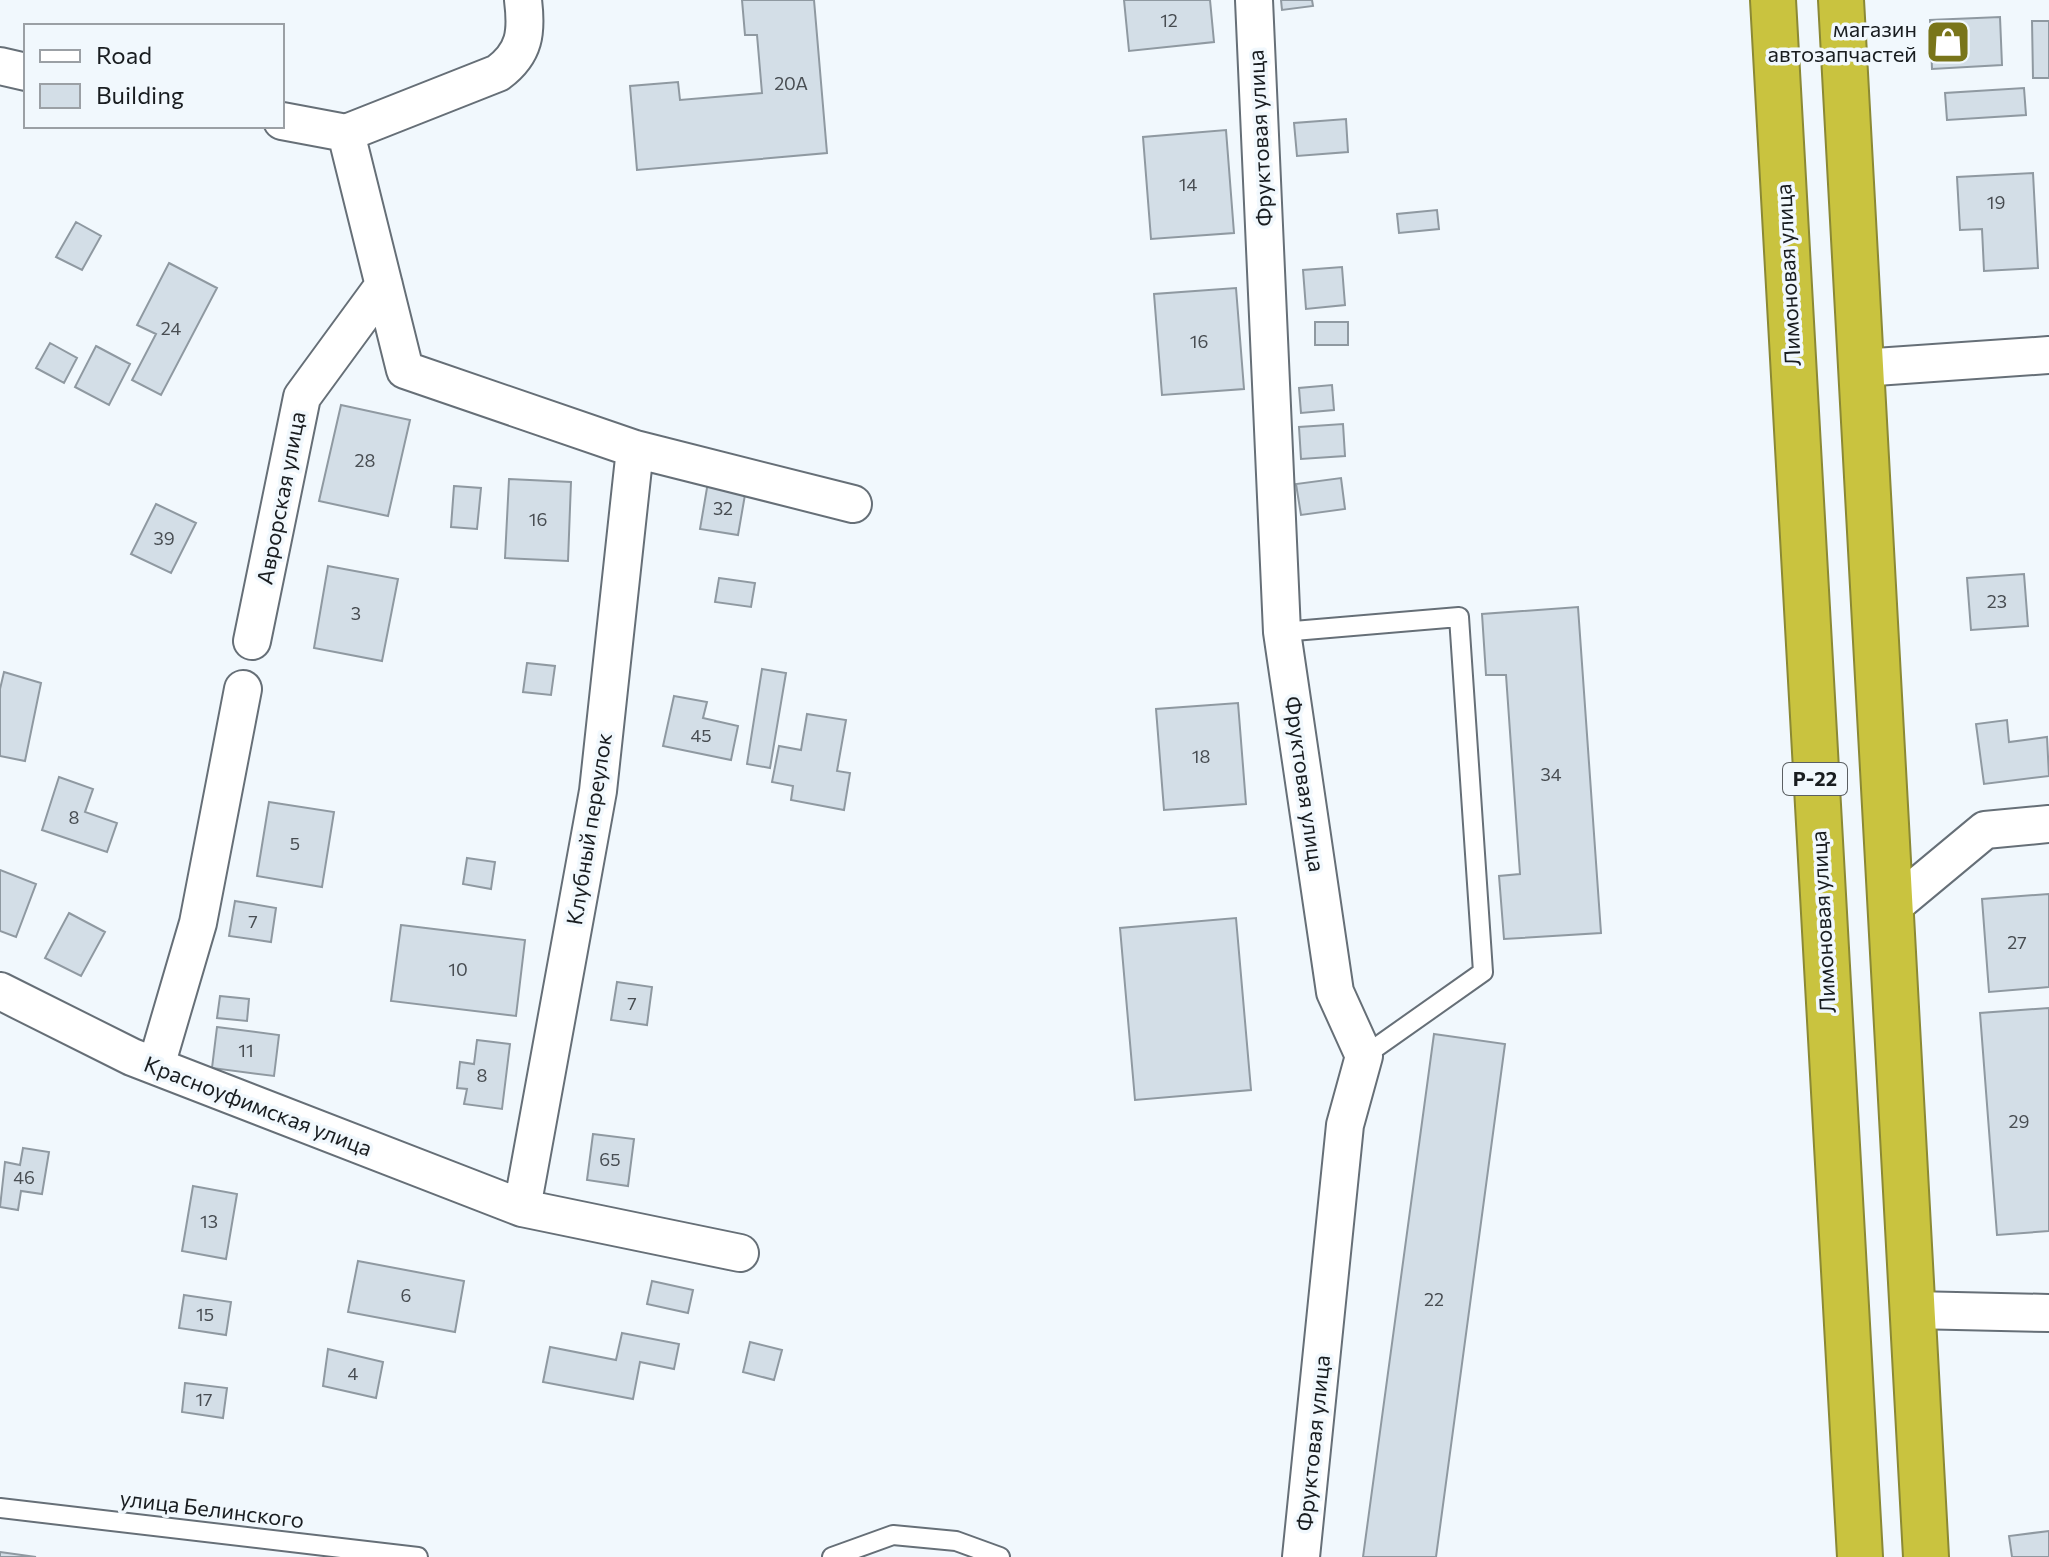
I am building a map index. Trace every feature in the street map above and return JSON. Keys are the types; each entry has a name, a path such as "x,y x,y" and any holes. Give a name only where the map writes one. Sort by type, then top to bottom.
{"highway":[{"name":"Лимоновая улица","path":"1773,0 1860,1557"},
{"path":"1841,0 1926,1557"}],"street":[{"path":"284,121 346,133 498,73 513,62 527,27 523,0"},
{"name":"Фруктовая улица","path":"1254,0 1282,632 1335,992 1364,1056 1345,1125 1301,1557"},
{"path":"0,66 24,72"},
{"path":"346,133 405,370 635,449 853,504"},
{"name":"Аврорская улица","path":"252,641 302,397 384,285"},
{"path":"1861,368 2049,355"},
{"name":"Клубный переулок","path":"522,1208 598,791 635,449"},
{"path":"156,1066 198,923 243,689"},
{"path":"1890,909 1985,830 2049,824"},
{"name":"Красноуфимская улица","path":"0,991 132,1057 522,1208 740,1253"},
{"path":"1912,1310 2049,1313"}],"lane":[{"path":"1282,632 1459,617 1483,972 1364,1056"},
{"name":"улица Белинского","path":"0,1508 418,1557"},
{"path":"832,1557 893,1535 956,1541 1000,1557"}],"building":[{"path":"742,0 814,0 827,153 637,170 630,86 678,82 680,100 762,93 757,35 745,35"},
{"path":"1124,0 1210,0 1214,42 1129,51"},
{"path":"1281,0 1312,0 1313,6 1282,10"},
{"path":"2000,17 2002,65 1932,69 1930,20"},
{"path":"2032,21 2049,21 2049,78 2033,78"},
{"path":"2024,88 2026,115 1947,120 1945,93"},
{"path":"1346,119 1348,152 1297,156 1294,123"},
{"path":"1226,130 1234,233 1151,239 1143,137"},
{"path":"2033,173 2038,268 1984,271 1982,229 1960,230 1957,177"},
{"path":"1437,210 1439,229 1399,233 1397,214"},
{"path":"76,222 101,236 82,270 56,257"},
{"path":"169,263 217,288 161,395 132,380 156,334 137,325"},
{"path":"1342,267 1345,305 1306,309 1303,270"},
{"path":"1236,288 1244,389 1162,395 1154,294"},
{"path":"1315,322 1348,322 1348,345 1315,345"},
{"path":"50,343 77,358 64,383 36,368"},
{"path":"96,346 130,364 109,405 75,387"},
{"path":"1332,385 1334,410 1301,413 1299,388"},
{"path":"341,405 410,420 388,516 319,501"},
{"path":"1343,424 1345,456 1301,459 1299,427"},
{"path":"1341,478 1345,509 1301,515 1296,484"},
{"path":"509,479 571,482 568,561 505,558"},
{"path":"708,482 746,489 738,535 700,529"},
{"path":"454,486 481,488 477,529 451,527"},
{"path":"156,504 196,523 171,573 131,554"},
{"path":"328,566 398,579 382,661 314,648"},
{"path":"2024,574 2028,626 1971,630 1967,578"},
{"path":"719,578 755,583 751,607 715,602"},
{"path":"1578,607 1601,933 1504,939 1499,876 1520,874 1506,675 1486,675 1482,614"},
{"path":"527,663 555,666 551,695 523,692"},
{"path":"762,669 786,673 770,768 747,764"},
{"path":"4,672 41,683 25,761 0,756 0,689"},
{"path":"674,696 707,702 703,718 738,726 731,760 663,746"},
{"path":"1238,703 1246,804 1164,810 1156,709"},
{"path":"807,714 846,720 837,771 850,773 844,810 791,800 793,786 772,782 779,746 801,750"},
{"path":"2007,720 2009,742 2047,737 2049,776 1984,784 1976,724"},
{"path":"59,777 93,789 85,812 117,823 107,852 42,830"},
{"path":"269,802 334,812 322,887 257,876"},
{"path":"467,858 495,862 491,889 463,884"},
{"path":"0,870 36,884 16,937 0,931"},
{"path":"2049,894 2049,987 1989,992 1982,899"},
{"path":"235,901 276,908 271,942 229,936"},
{"path":"69,913 105,932 81,976 45,958"},
{"path":"1236,918 1251,1090 1135,1100 1120,928"},
{"path":"401,925 525,940 516,1016 391,1001"},
{"path":"617,982 652,987 647,1025 611,1020"},
{"path":"220,996 249,999 247,1021 217,1018"},
{"path":"2049,1008 2049,1231 1997,1235 1980,1013"},
{"path":"217,1027 279,1035 274,1076 212,1068"},
{"path":"1434,1034 1505,1044 1436,1557 1363,1557"},
{"path":"477,1040 510,1044 502,1109 464,1104 467,1089 457,1088 460,1062 474,1064"},
{"path":"593,1134 634,1139 628,1186 587,1180"},
{"path":"23,1148 49,1152 42,1194 21,1191 18,1210 0,1207 5,1162 20,1165"},
{"path":"193,1186 237,1194 226,1259 182,1251"},
{"path":"358,1261 464,1281 455,1332 348,1312"},
{"path":"652,1281 693,1290 688,1313 647,1304"},
{"path":"184,1295 231,1302 226,1335 179,1328"},
{"path":"622,1333 679,1344 674,1369 640,1362 633,1399 543,1382 550,1347 616,1360"},
{"path":"750,1342 782,1350 774,1380 743,1372"},
{"path":"328,1349 383,1362 376,1398 323,1386"},
{"path":"185,1383 227,1388 223,1418 182,1412"},
{"path":"2049,1531 2049,1557 2012,1557 2009,1536"},
{"path":"0,1552 36,1557 0,1557"}],"place":[{"name":"магазин автозапчастей","path":"1948,42"}]}
